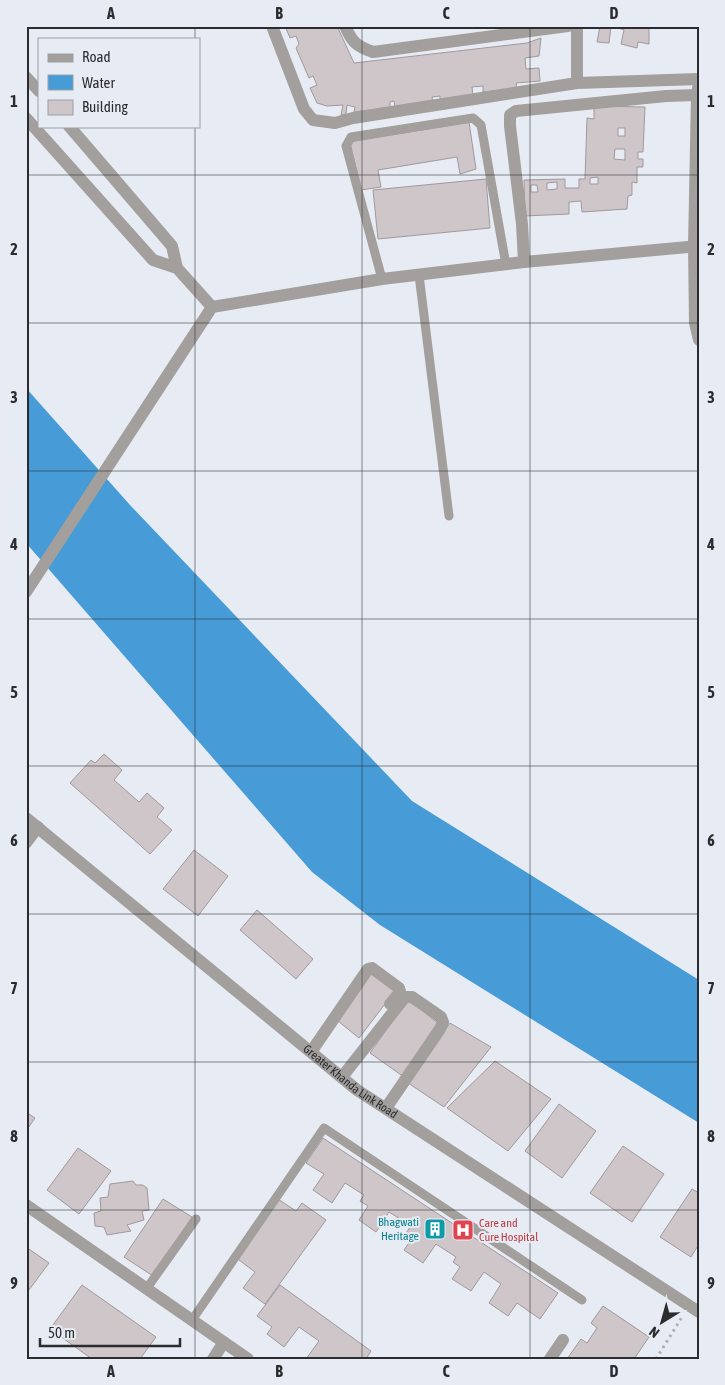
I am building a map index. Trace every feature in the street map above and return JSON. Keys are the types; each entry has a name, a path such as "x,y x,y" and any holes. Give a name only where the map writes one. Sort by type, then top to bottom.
{"street":[{"path":"272,26 304,109 313,120 335,122 577,83 698,85"},
{"path":"345,26 350,37 358,47 373,52 568,26"},
{"path":"577,26 577,83"},
{"path":"26,77 38,90"},
{"path":"698,85 695,323 699,340"},
{"path":"524,262 522,224 510,115 516,111 666,96 698,85"},
{"path":"26,118 153,260 177,268"},
{"path":"71,128 172,246 177,268 212,307"},
{"path":"26,592 212,307 382,279 524,262 696,246"},
{"name":"Greater Khanda Link Road","path":"26,818 357,1090 694,1309"},
{"path":"26,843 38,827"},
{"path":"311,1052 368,970 372,968 399,988 400,992 339,1075"},
{"path":"339,1075 405,997 412,997 435,1012 441,1017 443,1022 440,1029 386,1108"},
{"path":"26,1205 248,1359"},
{"path":"550,1359 563,1340"},
{"path":"212,1359 224,1342"}],"lane":[{"path":"382,279 346,146 351,137 473,118 481,125 506,265"},
{"path":"419,275 449,516"},
{"path":"192,1320 324,1128 582,1300"},
{"path":"146,1288 196,1219"}],"path":[{"path":"656,1359 694,1309"}],"water":[{"path":"26,388 130,505 412,801 699,980 699,1123 380,925 312,872 26,543"}],"building":[{"path":"285,26 337,26 354,63 527,43 541,38 539,56 525,58 526,69 539,68 540,81 516,83 517,89 483,92 483,86 472,87 473,96 440,99 440,96 432,97 433,103 395,107 394,101 390,102 390,108 354,112 355,107 347,105 346,114 341,115 343,105 327,106 317,103 310,88 317,85 313,76 309,78 296,48 299,44 296,36 290,38"},
{"path":"600,26 611,26 609,43 597,42"},
{"path":"613,26 649,26 649,44 638,42 637,48 621,44 624,30"},
{"path":"594,106 645,107 643,152 638,152 638,159 643,159 643,167 637,167 637,183 632,182 632,195 628,196 627,209 582,212 581,201 569,202 569,214 525,216 524,180 565,179 565,188 579,188 579,179 585,179 587,118 594,119","holes":["618,128 625,128 625,136 618,136","615,149 625,149 625,160 614,159","598,177 598,184 590,184 590,178","557,182 557,189 547,190 547,183","531,185 537,185 538,192 531,192"]},
{"path":"469,122 476,169 460,174 457,157 378,170 381,187 361,190 350,142"},
{"path":"486,179 490,228 378,239 373,190"},
{"path":"104,754 122,770 114,780 139,802 147,793 164,808 157,817 172,830 150,854 70,783 91,760 95,763"},
{"path":"194,850 228,876 198,916 163,889"},
{"path":"257,910 313,959 296,979 240,930"},
{"path":"370,973 395,991 359,1038 338,1021"},
{"path":"408,999 439,1024 404,1077 370,1053"},
{"path":"450,1023 491,1047 444,1107 408,1083"},
{"path":"495,1061 551,1099 508,1151 447,1108"},
{"path":"559,1104 596,1131 562,1178 525,1151"},
{"path":"26,1112 35,1118 26,1131"},
{"name":"Bhagwati Heritage","path":"323,1138 558,1293 540,1319 517,1303 508,1316 489,1303 501,1284 484,1272 471,1291 452,1279 460,1267 453,1262 456,1257 436,1244 423,1263 404,1250 413,1237 406,1233 411,1226 389,1212 376,1232 359,1220 368,1206 360,1201 364,1195 345,1183 332,1203 313,1190 324,1174 306,1163"},
{"path":"623,1146 664,1174 632,1222 590,1193"},
{"path":"78,1148 111,1171 79,1214 47,1190"},
{"path":"133,1181 136,1185 143,1185 147,1188 149,1210 142,1211 144,1220 127,1225 131,1231 107,1235 104,1227 95,1226 94,1213 101,1211 100,1198 108,1197 110,1184"},
{"path":"692,1189 699,1193 699,1244 691,1257 660,1237"},
{"path":"163,1199 192,1217 153,1276 124,1257"},
{"path":"278,1199 296,1211 302,1203 326,1220 265,1304 243,1288 255,1272 235,1257"},
{"path":"26,1247 49,1263 26,1294"},
{"path":"82,1285 156,1337 140,1359 92,1359 50,1329"},
{"path":"280,1285 371,1351 366,1359 336,1359 333,1357 332,1359 306,1359 319,1341 299,1327 284,1347 267,1334 272,1327 257,1316"},
{"path":"603,1306 649,1337 634,1359 567,1359 581,1339 587,1343 597,1328 591,1323"}],"place":[{"name":"Bhagwati Heritage","path":"435,1229"},
{"name":"Care and Cure Hospital","path":"463,1230"}]}
